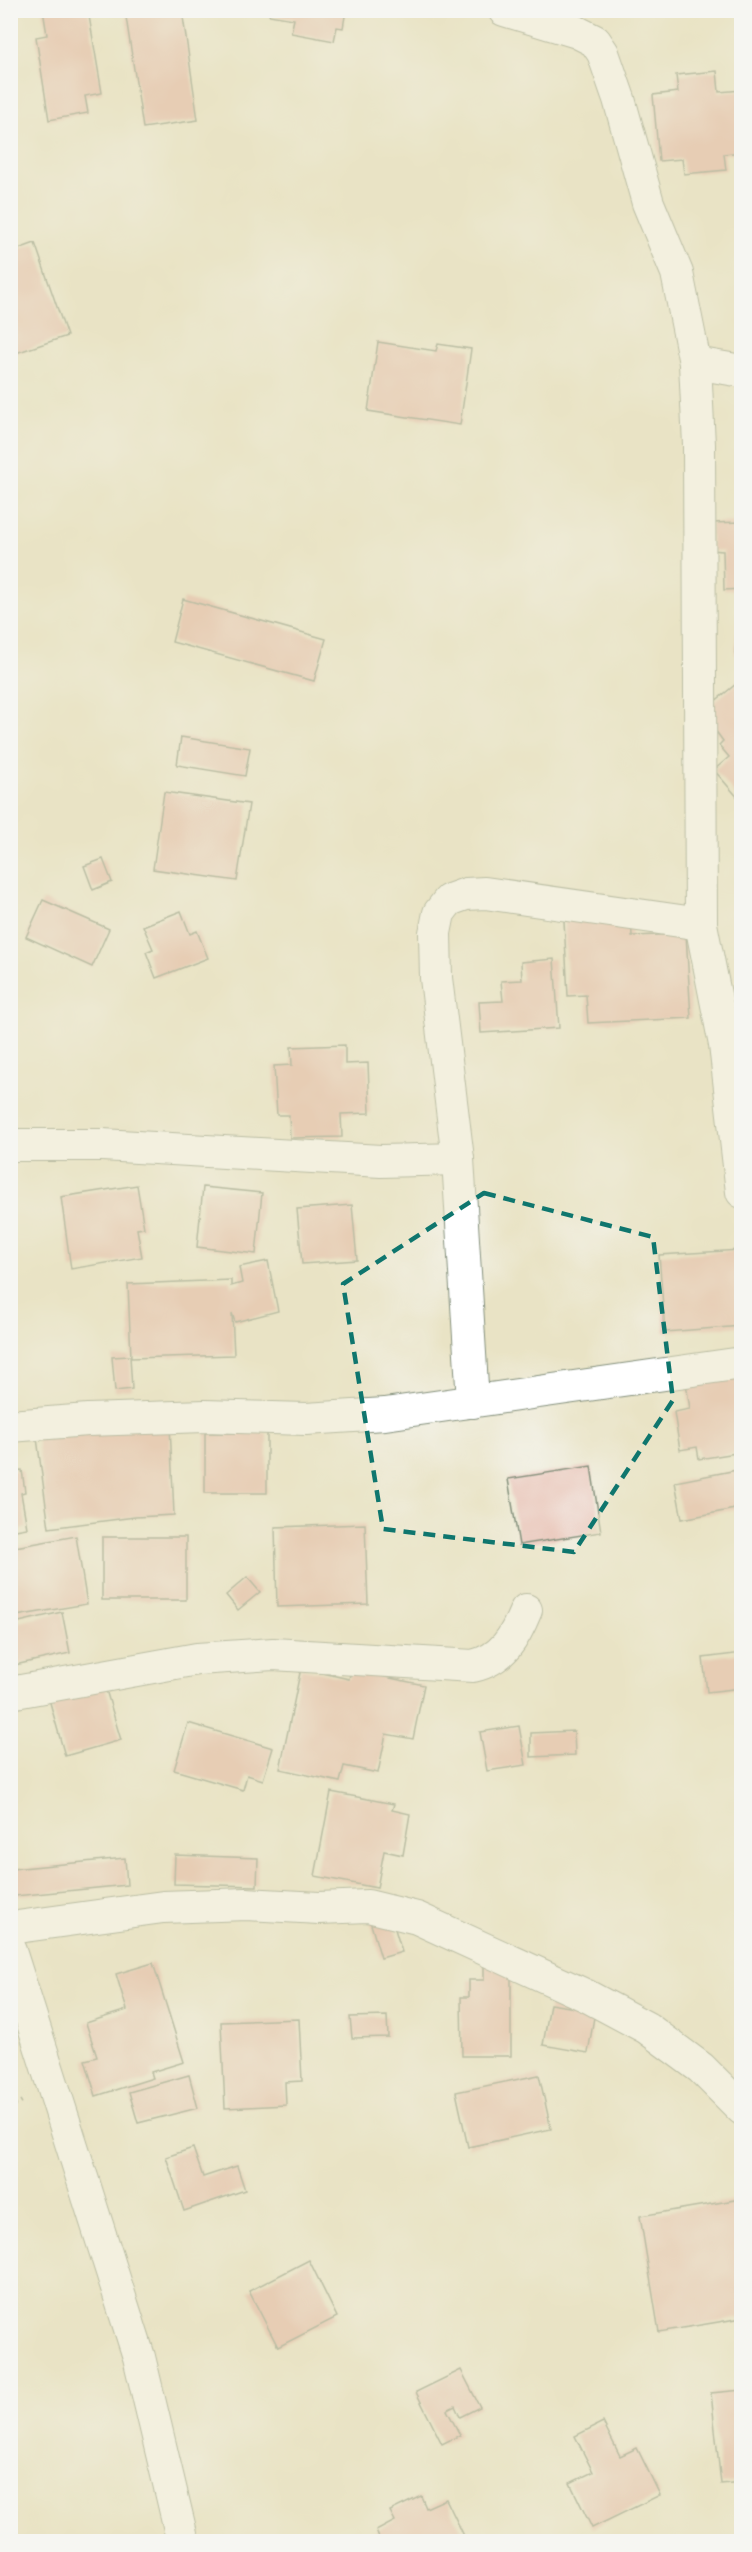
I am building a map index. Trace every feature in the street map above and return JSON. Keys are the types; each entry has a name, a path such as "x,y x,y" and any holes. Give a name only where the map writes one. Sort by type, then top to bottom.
{"street":[{"path":"504,10 577,32 594,41 603,53 620,99 648,203 677,273 695,363 699,445 701,924 733,1046 741,1192"},
{"path":"695,363 741,371"},
{"path":"473,1402 458,1159 436,978 435,933 439,912 448,900 466,894 484,893 701,924"},
{"path":"10,1145 102,1145 381,1161 458,1159"},
{"path":"10,1426 88,1420 206,1416 306,1419 385,1414 741,1363"},
{"path":"10,1693 197,1659 273,1654 473,1666 497,1656 508,1645 526,1610"},
{"path":"10,1928 163,1906 246,1904 319,1908 368,1905 417,1918 587,1996 647,2028 700,2068 741,2109"},
{"path":"10,1951 139,2357 183,2541"}],"highlighted area":[{"path":"484,1193 653,1237 673,1400 574,1552 383,1529 343,1284"}],"building":[{"path":"43,10 88,10 102,93 85,96 88,113 49,120 36,37 47,35"},
{"path":"182,10 198,120 143,128 126,17"},
{"path":"270,10 346,10 343,28 337,27 334,41 291,33 294,19 269,15"},
{"path":"717,71 719,92 742,90 742,152 724,154 726,170 684,174 682,159 659,161 653,95 678,92 676,75"},
{"path":"35,243 67,336 10,355 10,252"},
{"path":"378,342 436,351 438,344 471,349 460,425 368,411"},
{"path":"742,522 742,589 724,590 723,551 711,550 711,523"},
{"path":"183,599 326,639 314,681 172,642"},
{"path":"739,604 742,604 742,655 735,654"},
{"path":"742,679 742,799 740,800 714,770 729,757 719,745 723,741 702,712"},
{"path":"181,737 250,748 245,776 177,765"},
{"path":"164,792 249,804 237,881 153,869"},
{"path":"103,859 112,882 93,890 84,866"},
{"path":"43,900 109,929 92,967 26,937"},
{"path":"181,911 190,934 197,931 208,958 156,978 146,952 153,949 143,926"},
{"path":"631,918 632,936 686,934 691,1018 588,1023 586,995 568,996 564,921"},
{"path":"554,959 559,1028 481,1033 479,1002 503,1001 501,981 522,980 521,962"},
{"path":"345,1045 345,1064 368,1063 370,1113 341,1114 342,1137 290,1138 289,1115 277,1115 274,1066 292,1065 291,1047"},
{"path":"137,1185 144,1228 137,1229 142,1257 71,1269 61,1197"},
{"path":"203,1187 262,1193 256,1254 197,1247"},
{"path":"352,1205 357,1260 302,1264 297,1209"},
{"path":"740,1250 742,1326 665,1332 659,1255"},
{"path":"268,1261 278,1311 235,1322 232,1313 234,1355 131,1358 128,1284 231,1280 231,1286 242,1283 239,1267"},
{"path":"130,1356 132,1389 115,1391 112,1357"},
{"path":"742,1366 742,1452 699,1459 697,1447 680,1450 674,1412 690,1409 685,1377"},
{"path":"170,1425 174,1515 135,1517 49,1528 37,1438"},
{"path":"205,1433 267,1433 267,1493 205,1493"},
{"path":"591,1466 601,1532 519,1545 508,1479"},
{"path":"742,1469 742,1530 738,1531 735,1509 682,1519 675,1482"},
{"path":"22,1470 25,1492 21,1493 27,1528 10,1531 10,1471"},
{"path":"365,1524 368,1604 277,1607 275,1527"},
{"path":"76,1536 87,1604 10,1617 10,1548"},
{"path":"102,1537 186,1537 186,1600 102,1600"},
{"path":"247,1577 260,1592 238,1610 226,1595"},
{"path":"62,1612 70,1653 10,1666 10,1624"},
{"path":"742,1653 742,1688 707,1692 703,1658"},
{"path":"301,1668 349,1679 351,1670 424,1685 413,1739 386,1734 378,1773 344,1766 340,1782 280,1769"},
{"path":"104,1683 121,1740 65,1756 49,1699"},
{"path":"188,1723 273,1748 263,1780 247,1775 243,1790 174,1770"},
{"path":"519,1726 526,1765 487,1771 480,1732"},
{"path":"574,1731 575,1755 531,1757 531,1733"},
{"path":"331,1792 394,1804 392,1810 410,1814 403,1855 384,1851 377,1888 315,1876"},
{"path":"175,1855 258,1858 257,1886 174,1884"},
{"path":"125,1858 127,1885 15,1896 12,1869"},
{"path":"391,1916 402,1952 381,1958 370,1921"},
{"path":"511,1962 511,2056 462,2056 461,1997 469,1997 469,1980 484,1980 484,1963"},
{"path":"153,1963 184,2062 151,2072 153,2078 96,2096 85,2060 97,2057 86,2023 127,2010 116,1974"},
{"path":"550,2004 595,2011 588,2053 543,2045"},
{"path":"387,2016 388,2037 352,2038 350,2017"},
{"path":"299,2019 302,2081 285,2082 286,2105 225,2108 221,2022"},
{"path":"189,2075 198,2108 138,2123 129,2092"},
{"path":"539,2075 551,2129 468,2147 456,2092"},
{"path":"193,2148 203,2177 237,2166 245,2190 184,2211 166,2157"},
{"path":"741,2199 742,2318 659,2332 640,2216"},
{"path":"309,2260 337,2317 278,2347 249,2291"},
{"path":"461,2370 480,2407 460,2417 455,2406 447,2410 460,2435 442,2444 416,2392"},
{"path":"742,2390 742,2482 721,2484 711,2393"},
{"path":"603,2422 620,2456 637,2448 660,2495 592,2528 570,2483 593,2472 575,2436"},
{"path":"421,2496 426,2508 446,2499 467,2542 381,2542 376,2531 395,2521 390,2511"}]}
